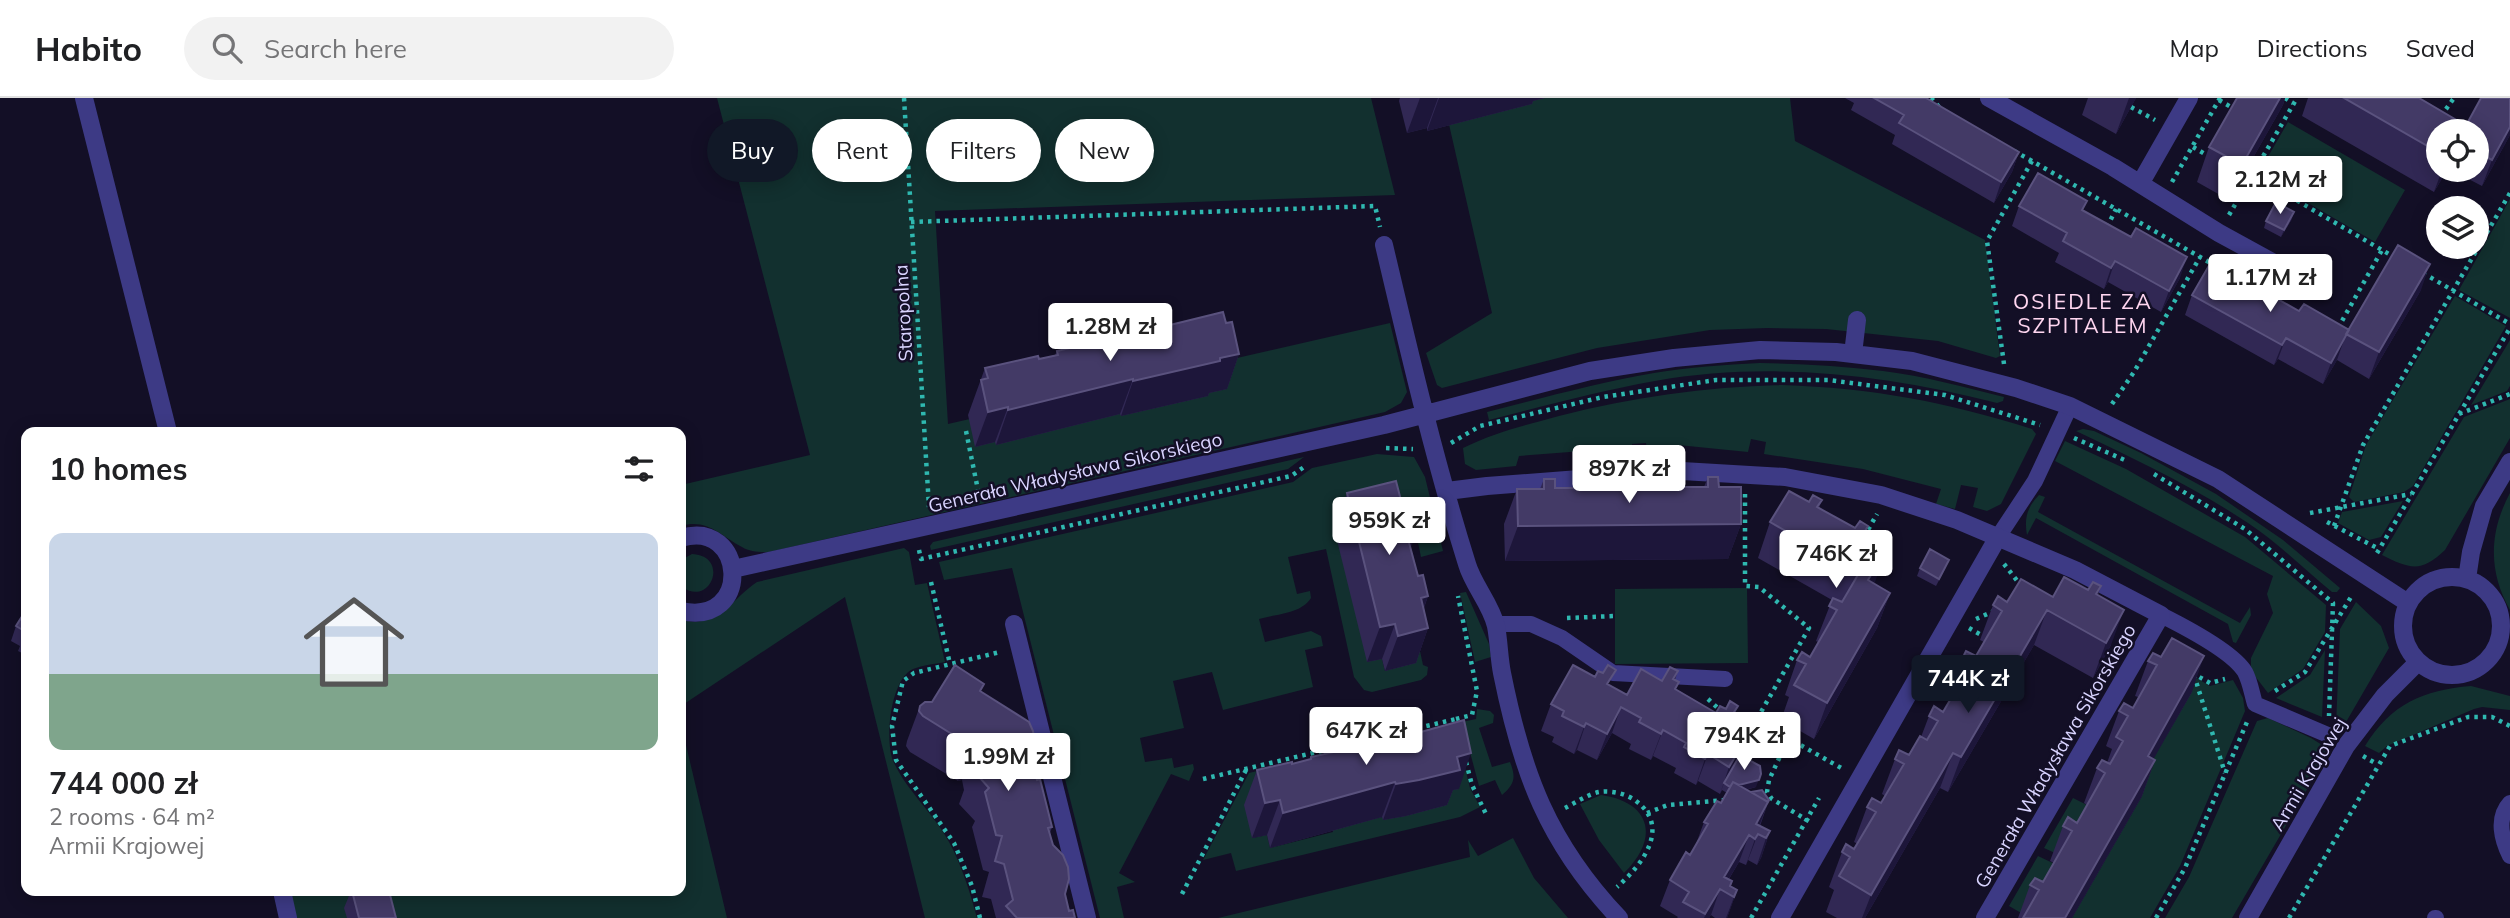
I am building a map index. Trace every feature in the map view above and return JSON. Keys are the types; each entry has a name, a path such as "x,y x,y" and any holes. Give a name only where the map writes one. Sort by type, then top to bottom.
{"street":[{"path":"84,98 167,427"},
{"path":"1989,98 2140,184 2219,233 2294,274 2316,280"},
{"path":"2140,184 2189,98"},
{"path":"1384,245 1426,415 1468,567 1495,624 1504,683 1519,749 1530,782 1544,814 1571,860 1619,918"},
{"path":"1853,354 1857,320"},
{"name":"Generała Władysława Sikorskiego","path":"733,569 1426,415 1590,371 1674,358 1760,350 1853,354 1912,361 2070,405 2218,480 2408,603"},
{"path":"2467,579 2484,506 2510,462"},
{"name":"Generała Władysława Sikorskiego","path":"1447,491 1682,471 1785,477 1881,495 1957,520 1996,542 2075,569 2161,615 1985,918"},
{"path":"686,538 701,536 713,540 723,547 730,557 733,569 733,583 728,596 706,612 686,612"},
{"path":"1780,918 1996,542"},
{"path":"2452,576 2467,579 2485,591 2495,603 2503,656 2465,674 2436,672 2418,662 2404,640 2403,623 2408,603 2419,589 2435,580 2452,576"},
{"path":"1014,624 1087,918"},
{"name":"Armii Krajowej","path":"2248,918 2346,746 2385,695 2418,662"},
{"path":"283,896 288,918"}],"lane":[{"path":"1996,542 2035,481 2070,405"},
{"name":"Generała Władysława Sikorskiego","path":"2161,615 2190,630 2238,663 2246,674"},
{"path":"1495,624 1531,624 1562,638 1613,673 1726,679"},
{"path":"2246,674 2255,704 2328,736"},
{"path":"2510,803 2505,809 2501,826 2510,856"}],"path":[{"name":"Staropolna","path":"904,98 911,222 921,559 990,543"},
{"path":"1931,98 1944,111"},
{"path":"2219,233 2295,100 2285,98"},
{"path":"2434,118 2445,112 2454,98"},
{"path":"2163,199 2220,99 2237,110"},
{"path":"2131,107 2158,122 2152,131"},
{"path":"2193,147 2210,157"},
{"path":"2008,148 2218,268"},
{"path":"2004,365 1987,241 2032,161"},
{"path":"2253,175 2395,257"},
{"path":"2064,190 2068,182"},
{"path":"2334,526 2363,445 2510,193"},
{"path":"911,222 1375,206 1384,245"},
{"path":"2104,232 2116,209"},
{"path":"2165,248 2170,240"},
{"path":"2337,330 2382,250"},
{"path":"2112,405 2200,257"},
{"path":"2299,508 2378,551 2510,326 2418,270"},
{"path":"2363,285 2369,289"},
{"path":"2330,328 2343,334"},
{"path":"1993,362 2013,368"},
{"path":"1447,446 1480,426 1603,397 1716,380 1828,380 1945,395 2009,413 2131,462"},
{"path":"2459,414 2510,394"},
{"path":"2102,401 2123,410"},
{"path":"965,431 990,543 1291,477 1310,463"},
{"path":"1375,450 1388,447 1420,450"},
{"path":"2143,467 2245,528 2333,603 2328,736"},
{"path":"1745,490 1745,586 1759,587 1818,637"},
{"path":"2309,513 2412,494"},
{"path":"1859,547 1879,511 1867,508"},
{"path":"1996,542 2028,594"},
{"path":"931,582 950,664"},
{"path":"2156,918 2185,868 2255,704 2305,672 2351,597"},
{"path":"1983,636 1962,624 2005,606"},
{"path":"1556,618 1615,616"},
{"path":"1763,724 1761,712 1809,628"},
{"path":"980,918 972,886 954,843 896,760 892,726 903,681 914,673 1020,647"},
{"path":"2184,668 2210,684 2246,674"},
{"path":"2193,674 2225,774"},
{"path":"1932,678 1951,691"},
{"path":"1776,684 1787,691"},
{"path":"1698,694 1712,701 1730,719 1755,719 1860,779"},
{"path":"2289,918 2390,746 2468,717 2492,717 2510,726"},
{"path":"1203,779 1456,719 1459,732"},
{"path":"1397,733 1400,745"},
{"path":"1778,733 1782,752 1769,780 1768,792 1772,799 1806,820"},
{"path":"1340,746 1343,758"},
{"path":"2359,754 2377,764"},
{"path":"1466,758 1472,785 1487,816"},
{"path":"1280,761 1283,773"},
{"path":"1182,894 1246,769"},
{"path":"1560,811 1600,792 1614,792 1630,797 1647,813 1651,834 1646,854 1642,863 1613,890"},
{"path":"1756,794 1768,792"},
{"path":"1751,918 1819,798"},
{"path":"1647,813 1668,805 1733,799"}],"green space":[{"path":"717,98 1371,98 1395,195 935,211 948,424 1390,323 1407,392 1401,403 1385,412 769,552 745,549 706,526 686,525 686,484 810,455 739,182 798,182 798,119 722,119"},
{"path":"1443,98 1790,98 1795,141 1985,240 2000,356 1996,358 1938,341 1826,329 1710,330 1597,348 1442,388 1437,385 1426,353 1492,313"},
{"path":"2288,122 2405,190 2375,242 2258,174"},
{"path":"2510,199 2510,318 2459,290 2476,259 2489,259 2489,236"},
{"path":"2455,296 2506,326 2413,486 2404,492 2354,502 2349,497 2366,445"},
{"path":"2510,340 2510,386 2507,391 2471,405"},
{"path":"1760,363 1883,371 2004,397 2003,401 1997,403 1870,378 1741,372 1698,375 1634,385 1489,420 1487,412 1654,373"},
{"path":"1782,385 1847,389 1909,398 2001,419 2032,429 2036,434 2001,504 1987,511 1973,507 1978,488 1961,485 1955,509 1936,504 1941,489 1863,469 1764,454 1766,442 1751,439 1748,452 1678,445 1670,465 1648,466 1646,443 1632,444 1631,467 1622,448 1519,456 1516,466 1476,470 1465,464 1463,448 1498,433 1559,416 1670,394"},
{"path":"2510,399 2510,438 2445,550 2429,562 2415,566 2408,566 2382,555 2464,417"},
{"path":"2076,431 2094,431 2141,453 2216,494 2283,540 2340,588 2337,592 2332,592 2248,523 2185,485"},
{"path":"2065,441 2126,469 2245,537 2326,605 2325,632 2303,669 2268,693 2251,671 2251,658 2273,613 2267,594 2273,576 2055,461"},
{"path":"1377,454 1414,457 1425,477 1443,551 1421,557 1415,528 1397,533 1382,659 1385,671 1417,637 1423,665 1428,667 1427,675 1421,680 1372,692 1364,690 1354,677 1326,549 1288,557 1297,594 1310,591 1311,598 1288,613 1259,619 1265,642 1311,631 1321,636 1323,646 1305,650 1313,687 1223,710 1212,672 1173,681 1184,728 1140,738 1145,762 1172,758 1174,768 1193,764 1194,769 1189,781 1171,774 1119,873 1135,882 1117,887 1124,918 1100,918 1012,568 944,580 939,562 1293,482 1312,468"},
{"path":"1304,457 1288,469 931,550 930,546 933,542"},
{"path":"2510,493 2510,610 2498,581 2494,552 2498,522"},
{"path":"2039,495 2045,497 2038,512 2240,623 2250,607 2251,615 2236,643 2233,642 2228,624 2036,518 2027,535 2027,514"},
{"path":"2403,501 2381,537 2369,540 2338,523 2342,512"},
{"path":"904,548 909,552 915,585 927,583 945,662 913,669 899,685 891,712 891,754 900,774 949,842 965,879 977,918 925,918 845,597 686,703 686,621 694,622 715,617 757,582"},
{"path":"692,554 704,557 711,563 712,579 708,587 700,591 686,588 686,557"},
{"path":"1747,588 1748,663 1615,664 1615,589"},
{"path":"1466,592 1489,644 1491,657 1475,662 1460,593"},
{"path":"2356,602 2381,626 2389,648 2342,729 2336,726 2340,629"},
{"path":"2325,650 2322,717 2276,698 2310,675"},
{"path":"2162,658 2210,686 2233,680 2243,698 2245,711 2180,866 2150,918 2072,918 2142,796 2135,791 2191,692 2148,692 2139,687 2154,660"},
{"path":"2471,686 2510,696 2510,710 2482,707 2474,709 2387,746 2379,753 2365,746 2386,719 2410,702 2438,691"},
{"path":"1477,709 1490,711 1494,715 1493,723 1479,728 1492,767 1510,762 1512,767 1512,784 1502,795 1495,780 1479,786 1462,722 1476,719"},
{"path":"2268,718 2330,750 2232,918 2165,918 2189,877 2257,721"},
{"path":"1454,723 1470,788 1480,807 1460,817 1236,871 1231,853 1203,860 1249,773 1278,766 1253,838 1267,835 1270,848 1333,832 1333,829 1382,817 1384,820 1420,762 1411,734"},
{"path":"686,745 727,918 296,918 291,896 686,896"},
{"path":"1601,795 1631,805 1645,823 1643,847 1624,873 1599,840 1580,804"},
{"path":"2073,798 2093,808 2055,853 2044,848"},
{"path":"1513,838 1534,878 1568,918 1218,918 1470,857 1468,840 1478,856"},
{"path":"2038,856 2059,866 2030,918 2009,906"}],"building":[{"path":"1874,98 1926,98 2019,152 2001,182 1899,123 1904,115"},
{"path":"2237,98 2280,98 2242,165 2209,147"},
{"path":"2344,98 2419,98 2455,119 2426,119 2426,145"},
{"path":"2481,98 2510,98 2510,127 2492,160 2489,158 2489,119 2470,119"},
{"path":"2038,173 2087,201 2082,210 2131,237 2136,228 2187,257 2169,291 2115,261 2111,268 2063,241 2067,233 2019,206"},
{"path":"2276,202 2294,212 2284,230 2266,221"},
{"path":"2398,245 2430,264 2379,352 2346,334"},
{"path":"2211,262 2299,311 2304,304 2349,330 2331,363 2286,338 2282,345 2192,295"},
{"path":"1223,312 1226,323 1232,322 1239,354 1220,358 1220,361 1008,410 1008,407 988,412 981,380 988,378 985,368 1038,356 1039,359 1058,355 1057,351 1151,329 1152,333 1171,329 1170,325"},
{"path":"1653,477 1664,478 1664,487 1708,487 1708,477 1718,477 1719,487 1741,487 1741,524 1518,526 1517,489 1544,489 1544,479 1555,479 1555,488 1598,488 1598,478 1609,478 1609,488 1653,488"},
{"path":"1396,481 1405,516 1409,515 1415,537 1408,539 1418,576 1423,575 1428,596 1421,598 1428,628 1398,636 1395,624 1380,627 1347,493"},
{"path":"1789,491 1809,502 1813,495 1822,500 1817,507 1855,528 1860,521 1868,526 1864,533 1888,547 1868,580 1890,593 1827,703 1794,685 1806,664 1797,660 1802,652 1810,657 1837,610 1829,606 1833,598 1842,602 1859,573 1770,522"},
{"path":"1930,549 1949,560 1939,579 1920,568"},
{"path":"2064,577 2088,590 2093,582 2101,586 2096,594 2124,610 2106,643 2047,610 1961,757 1953,753 1871,895 1839,876 1850,857 1842,852 1846,844 1854,849 1876,812 1867,807 1872,798 1881,803 1904,764 1895,759 1899,750 1909,755 1920,736 1927,740 1938,721 1929,716 1934,706 1943,712 1970,666 1961,660 1966,651 1976,656 2002,611 1993,605 1998,596 2007,602 2021,579 2053,597"},
{"path":"2172,638 2204,656 2148,756 2155,760 2065,918 2023,918 2039,890 2030,885 2035,878 2043,882 2072,831 2063,826 2068,817 2077,823 2105,773 2097,768 2102,760 2110,764 2123,741 2116,737 2128,716 2119,711 2124,703 2133,708 2157,665 2148,661 2153,653 2161,657"},
{"path":"955,665 984,684 980,691 1029,722 1035,742 1031,756 1037,780 1040,779 1052,827 1048,828 1053,845 1063,855 1068,867 1069,879 1065,894 1069,911 1073,910 1075,918 1017,918 1006,906 1013,900 1004,864 995,861 1002,836 996,835 985,792 989,788 972,769 979,762 975,745 971,746 919,711 925,702 932,702"},
{"path":"1573,665 1595,677 1598,671 1603,673 1608,665 1616,670 1607,684 1627,695 1641,669 1662,681 1670,667 1678,671 1673,679 1679,682 1675,689 1716,713 1720,706 1726,709 1730,701 1738,706 1729,720 1750,732 1729,767 1708,754 1705,759 1684,747 1686,743 1663,730 1661,734 1639,722 1641,718 1621,707 1607,734 1586,723 1584,727 1562,716 1564,711 1551,704"},
{"path":"1464,720 1471,753 1457,757 1460,770 1419,780 1395,782 1283,813 1280,800 1265,803 1257,770 1292,764"},
{"path":"1740,755 1760,766 1761,774 1759,780 1739,785 1733,782 1730,787 1724,783"},
{"path":"1733,782 1768,802 1756,824 1770,831 1766,838 1758,834 1755,839 1749,835 1724,877 1732,881 1730,886 1737,890 1734,897 1720,889 1705,914 1683,902 1689,892 1670,880 1686,852 1690,855 1708,824 1704,822 1717,801 1721,803"},
{"path":"1762,790 1769,800 1768,802 1751,792"},
{"path":"353,896 390,896 396,918 359,918"}],"district":[{"name":"OSIEDLE ZA SZPITALEM","path":"2083,313"}]}
